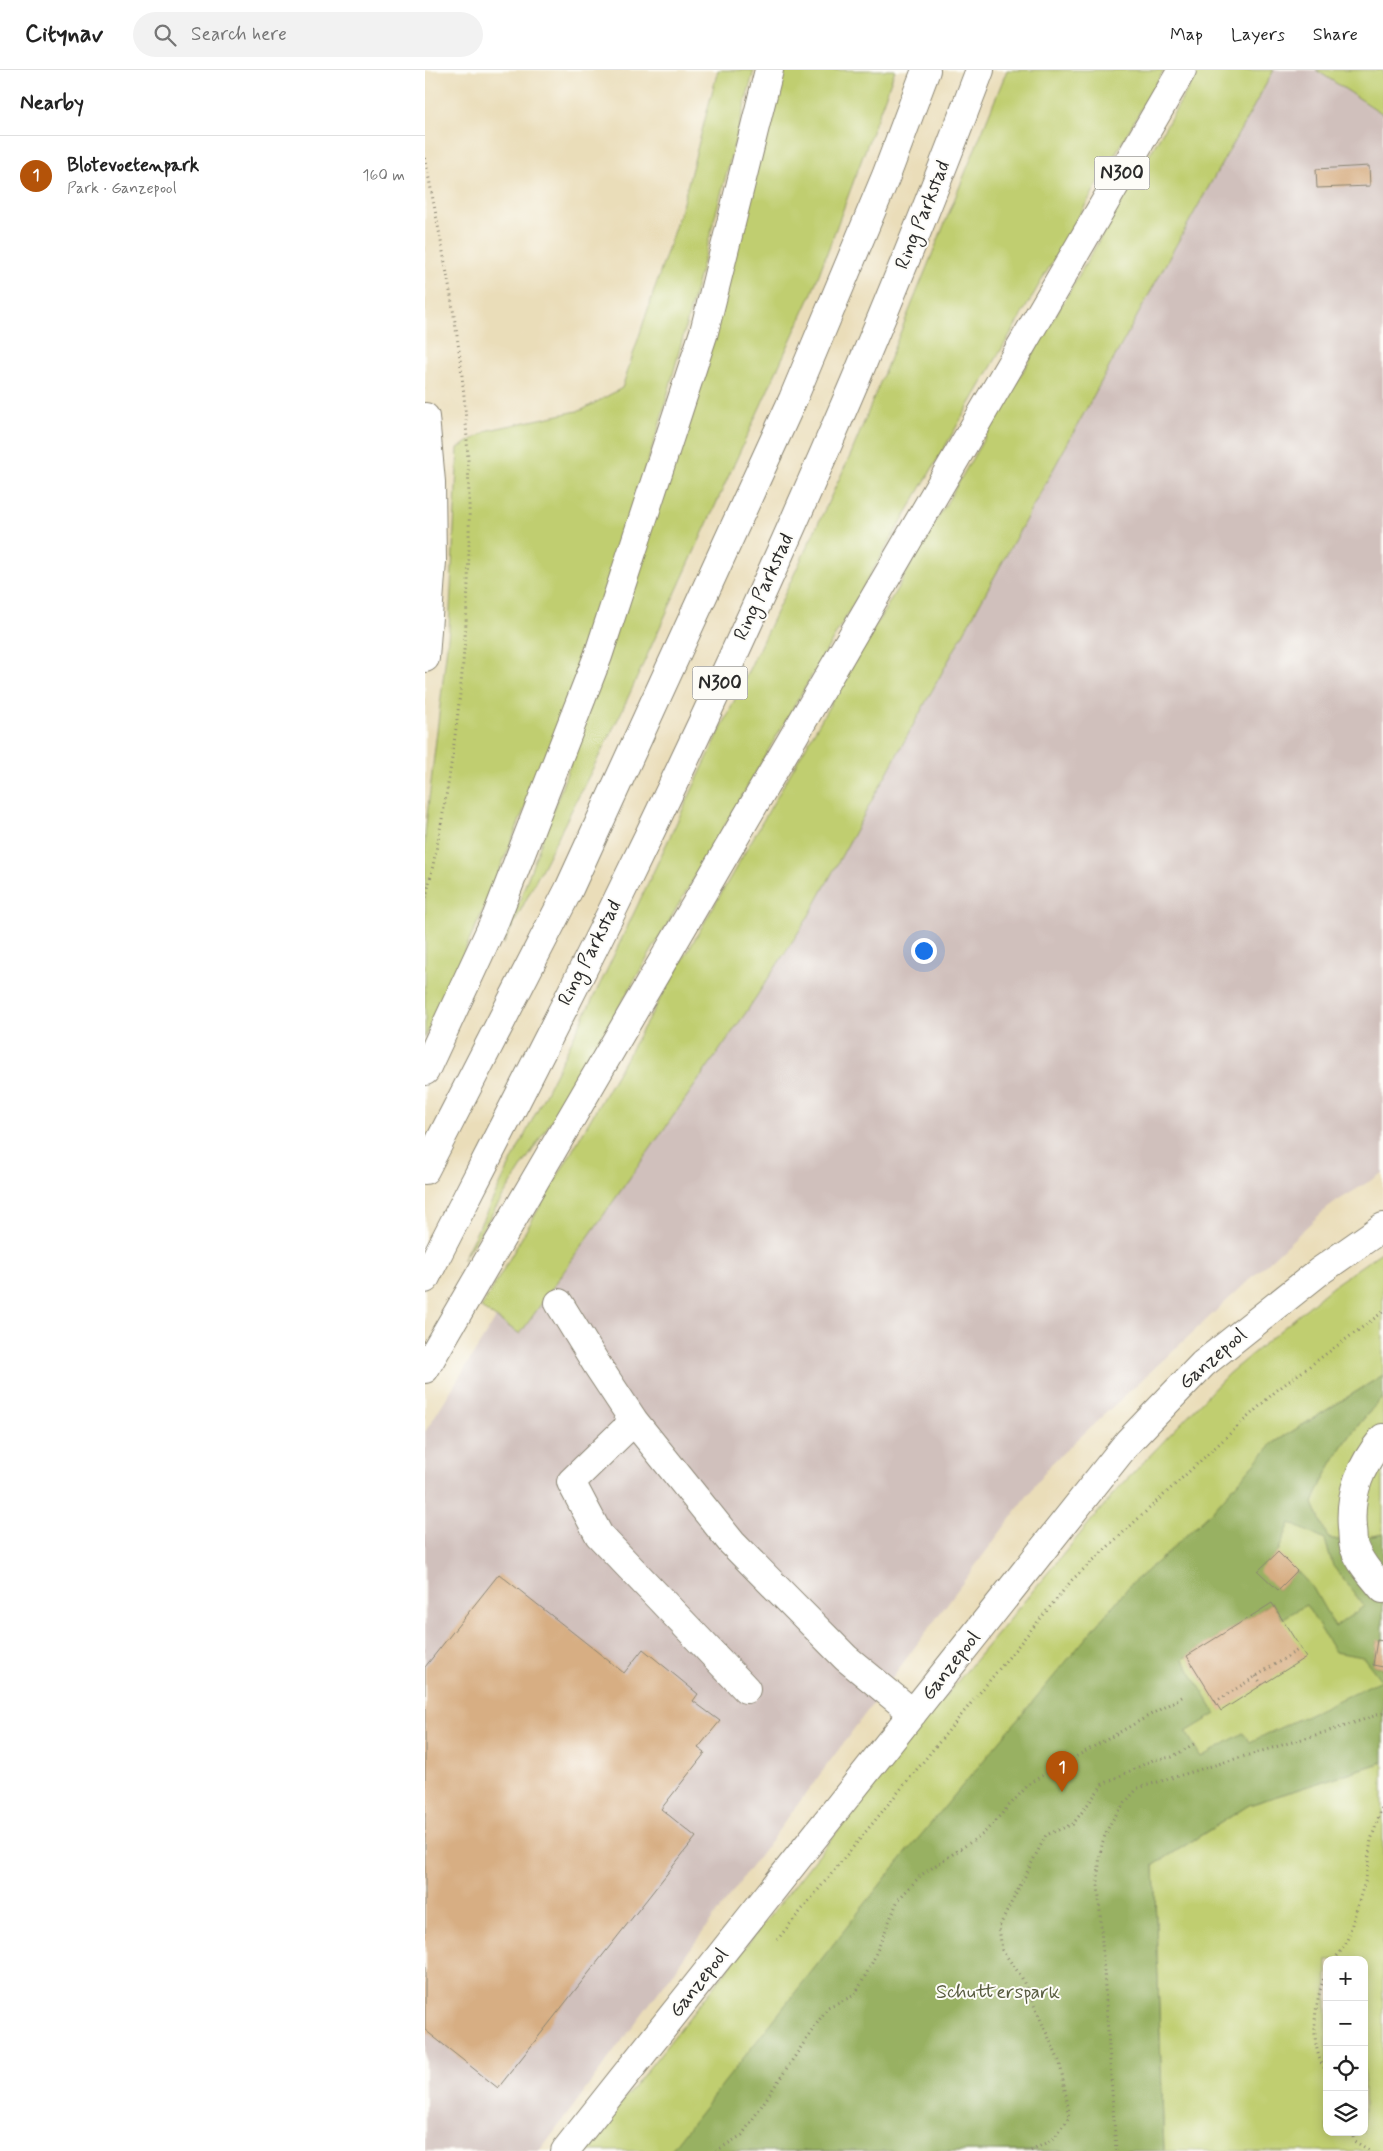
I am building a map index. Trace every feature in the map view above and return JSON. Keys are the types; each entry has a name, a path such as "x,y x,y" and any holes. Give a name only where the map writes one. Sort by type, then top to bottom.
{"main road":[{"path":"425,1071 496,918 598,656 704,332 769,70"},
{"name":"N300","path":"425,1170 569,889 785,417 887,176 926,70"},
{"name":"Ring Parkstad","path":"425,1279 613,909 782,552 931,199 980,70"},
{"name":"N300","path":"425,1369 1182,70"},
{"path":"425,416 431,482 432,561 425,658"},
{"name":"Ganzepool","path":"565,2151 1128,1442 1203,1364 1320,1271 1383,1227"},
{"path":"559,1302 634,1421 732,1542 846,1658 913,1713"},
{"path":"634,1421 571,1482 599,1535 746,1689"},
{"path":"1383,1438 1366,1459 1355,1484 1351,1511 1354,1546 1365,1568 1383,1589"}],"path":[{"name":"Ganzepool","path":"774,1944 1072,1580 1277,1390 1383,1312"},
{"path":"1215,1702 1301,1648"},
{"path":"1256,1676 1262,1685"},
{"path":"716,2151 742,2135 828,2007 855,1994 872,1963 898,1900 921,1874 983,1834 1031,1782 1182,1697"},
{"path":"1116,2151 1098,1883 1099,1852 1107,1829 1124,1804 1138,1788 1383,1713"},
{"path":"1031,2151 1053,2139 1069,2117 1060,2062 1021,1976 1001,1950 999,1927 1046,1835 1073,1824 1103,1784 1136,1766 1153,1760 1172,1757 1194,1744"},
{"path":"1337,1956 1346,1944 1349,1936 1366,1878 1371,1840 1383,1804"},
{"path":"1323,1980 1314,2010 1319,2062 1323,2067"},
{"path":"1353,2136 1354,2141 1371,2151"}],"shaded area":[{"path":"1220,70 1383,70 1383,1173 1329,1206 1051,1464 540,2151 425,2151 425,1432 1149,270"}],"green space":[{"path":"718,70 754,70 659,427 567,705 482,913 425,1038 425,833 449,629 458,448 489,430 582,410 622,388 682,206"},
{"path":"780,70 895,70 812,293 620,715 503,945 577,746"},
{"path":"1007,70 1164,70 569,1093 462,1261 605,974 851,454"},
{"path":"1199,70 1274,70 807,919 745,1014 520,1334 481,1308 1018,379"},
{"path":"1316,70 1383,70 1383,114"},
{"path":"1383,1251 1383,1375 1272,1444 1313,1502 1327,1472 1343,1446 1383,1397 1383,1534 1346,1541 1383,1602 1383,1693 1083,1836 1100,2151 583,2151 933,1711 1115,1492 1228,1374 1337,1283"},
{"name":"Schutterspark","path":"1383,1375 1383,1397 1343,1446 1327,1473 1313,1503 1328,1538 1345,1541 1383,1534 1383,1641 1377,1641 1373,1665 1383,1667 1383,1762 1249,1805 1154,1865 1164,2151 670,2151 891,1871 1131,1584 1214,1509 1272,1444","holes":["1290,1523 1325,1540 1333,1566 1364,1606 1335,1627 1313,1588 1297,1571 1278,1590 1259,1571 1278,1552","1272,1603 1282,1619 1306,1605 1335,1652 1363,1657 1381,1680 1250,1742 1243,1733 1201,1757 1186,1732 1216,1714 1183,1659"]},
{"path":"1383,1762 1383,2151 1164,2151 1154,1865 1249,1805"}],"building":[{"path":"1369,166 1370,186 1317,188 1316,169"},
{"path":"1278,1552 1297,1571 1278,1590 1258,1571"},
{"path":"499,1574 624,1673 643,1649 698,1694 693,1701 720,1721 698,1748 705,1753 661,1809 696,1837 498,2088 425,2030 425,1667"},
{"path":"1272,1603 1306,1657 1221,1711 1187,1656"},
{"path":"1377,1640 1383,1641 1383,1667 1373,1665"}],"place":[{"name":"Blotevoetenpark","path":"1062,1792"}]}
